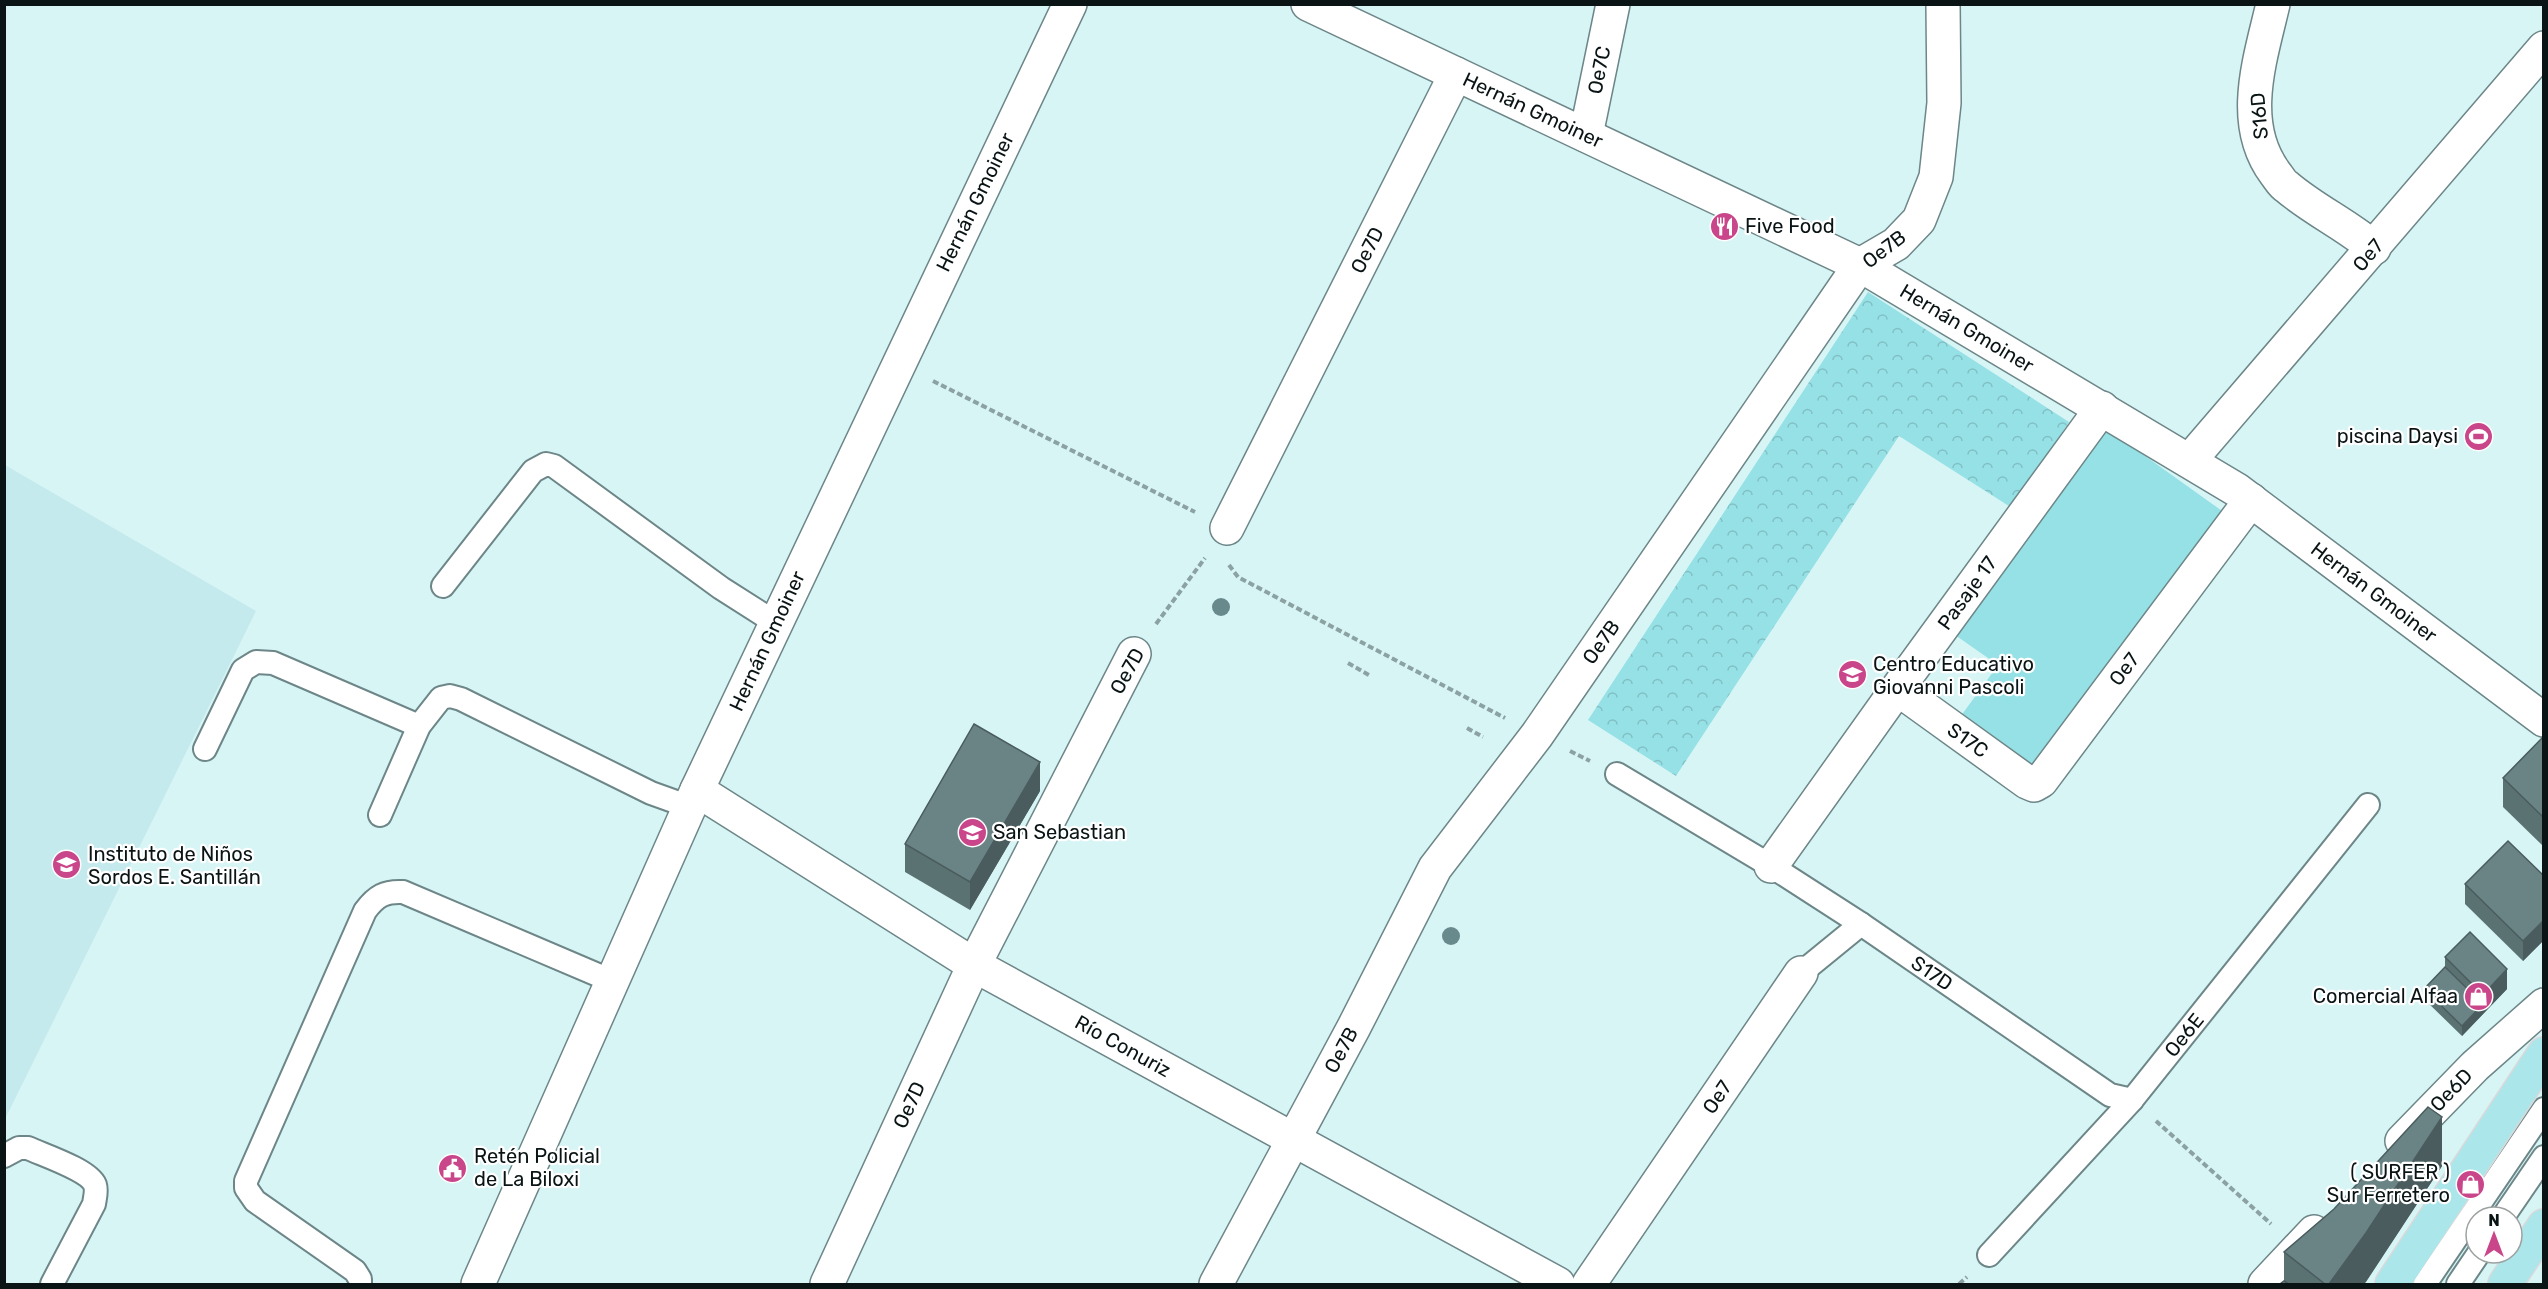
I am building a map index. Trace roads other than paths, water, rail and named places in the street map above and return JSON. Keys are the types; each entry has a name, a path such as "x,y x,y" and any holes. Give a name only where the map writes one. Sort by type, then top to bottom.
{"main road":[{"path":"2392,1284 2544,1054"},
{"path":"2505,1284 2544,1226"}],"street":[{"name":"Hernán Gmoiner","path":"478,1284 694,798 898,363 1070,4"},
{"name":"Oe7C","path":"1586,135 1612,4"},
{"name":"Oe7B","path":"1216,1284 1354,1027 1435,868 1537,735 1860,265 1896,244 1919,220 1936,177 1944,103 1944,4"},
{"name":"S16D","path":"2273,4 2256,79 2254,104 2256,131 2265,159 2285,186 2374,248"},
{"name":"Hernán Gmoiner","path":"1308,5 1860,265 2190,460 2251,500 2544,720"},
{"name":"Oe7","path":"2190,460 2544,48"},
{"name":"Oe7D","path":"1227,528 1456,74"},
{"name":"Pasaje 17","path":"1772,866 2102,408"},
{"name":"Oe7","path":"2041,781 2251,500"},
{"name":"Oe7D","path":"827,1284 974,965 1134,654"},
{"name":"S17C","path":"1898,689 2027,782 2034,785 2041,781"},
{"name":"Río Conuriz","path":"694,798 974,965 1558,1284"},
{"name":"Oe7","path":"1588,1284 1801,973"},
{"name":"Oe6D","path":"2379,1166 2475,1066 2544,1005"},
{"path":"2265,1284 2338,1207"}],"lane":[{"path":"443,586 533,471 546,464 554,466 721,588 776,623"},
{"path":"205,749 243,670 256,662 273,663 419,726"},
{"path":"380,815 419,726 441,698 450,696 461,699 651,793 694,798"},
{"name":"S17D","path":"1617,774 1772,866 1861,924 2110,1095 2132,1100"},
{"name":"Oe6E","path":"1989,1256 2132,1100 2368,805"},
{"path":"360,1284 355,1271 255,1201 246,1188 246,1181 365,911 374,898 389,891 403,892 612,981"},
{"name":"Oe7","path":"1801,973 1861,924"},
{"path":"2425,1284 2544,1109"},
{"path":"4,1156 19,1148 28,1148 86,1174 94,1182 96,1192 94,1204 52,1284"},
{"path":"2511,1205 2544,1157"},
{"path":"2458,1284 2471,1265"}],"place":[{"name":"Five Food","path":"1724,226"},
{"name":"piscina Daysi","path":"2479,436"},
{"name":"Centro Educativo Giovanni Pascoli","path":"1852,675"},
{"name":"San Sebastian","path":"972,832"},
{"name":"Instituto de Niños Sordos E. Santillán","path":"67,865"},
{"name":"Comercial Alfaa","path":"2479,996"},
{"name":"Retén Policial de La Biloxi","path":"453,1168"},
{"name":"( SURFER ) Sur Ferretero","path":"2471,1184"}]}
